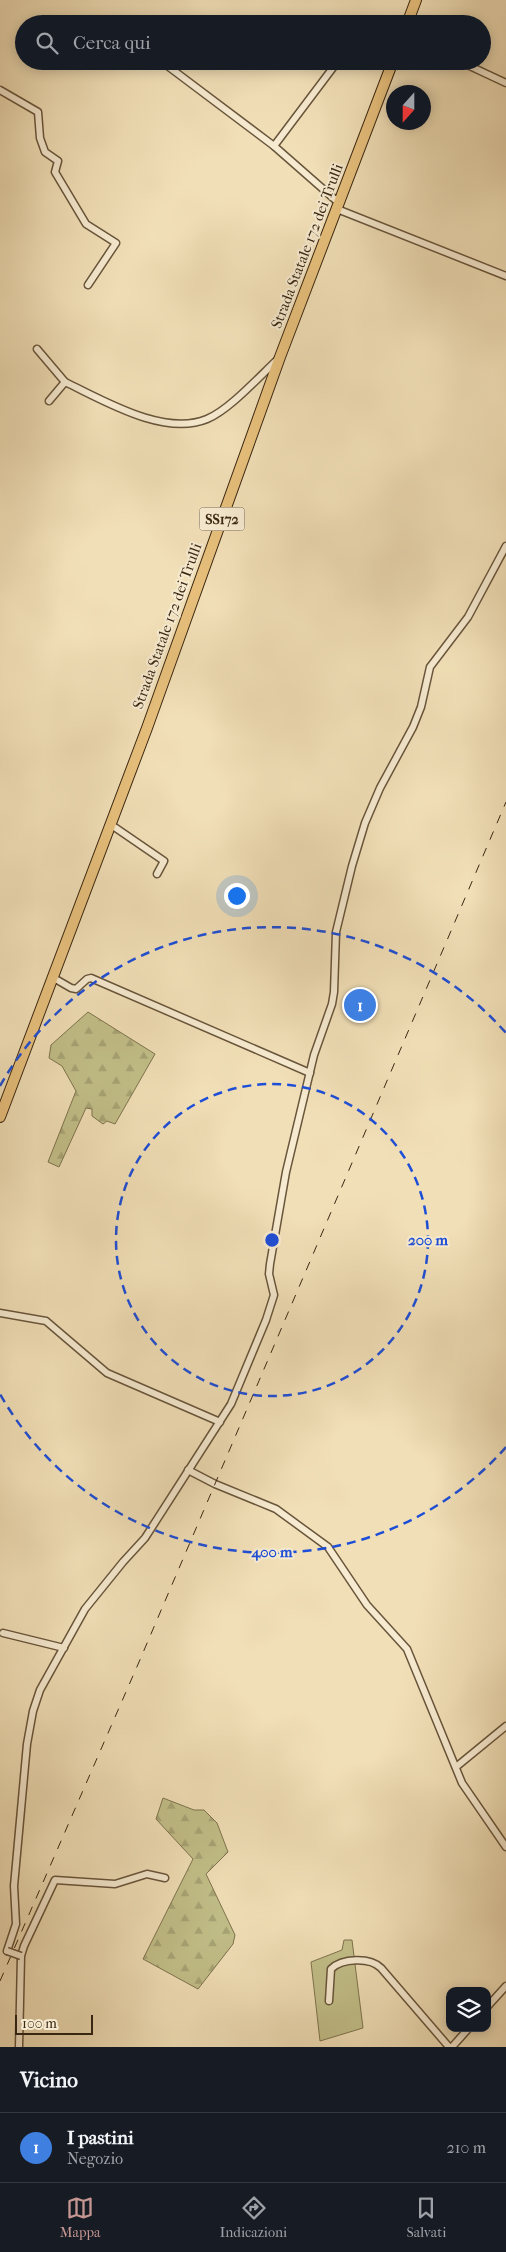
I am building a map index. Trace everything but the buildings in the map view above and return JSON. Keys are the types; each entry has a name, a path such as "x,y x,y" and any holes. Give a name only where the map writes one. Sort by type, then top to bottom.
{"main road":[{"path":"411,15 416,0"},
{"name":"Strada Statale 172 dei Trulli","path":"0,1117 110,824 280,357 390,70"}],"street":[{"path":"173,70 274,146 338,206 506,276"},
{"path":"274,146 331,70"},
{"path":"478,70 506,83"},
{"path":"0,90 38,112 40,138 45,152 58,161 55,172 86,224 116,243 88,285"},
{"path":"37,349 66,382 141,418 182,423 207,419 232,402 280,357"},
{"path":"49,401 66,382"},
{"path":"21,1956 7,1951 16,1924 14,1886 27,1744 33,1711 40,1690 85,1609 145,1538 231,1404 266,1320 274,1295 274,1288 269,1274 286,1172 310,1073 332,1004 336,932 352,866 365,823 380,788 413,727 421,706 430,666 468,617 506,546"},
{"path":"110,824 164,861 157,874"},
{"path":"52,978 76,989 87,979 91,978 116,987 166,1012 310,1073"},
{"path":"0,1313 46,1321 107,1373 220,1422"},
{"path":"188,1470 215,1484 276,1509 328,1547 367,1605 407,1649 462,1783 506,1847"},
{"path":"3,1633 64,1648"},
{"path":"456,1767 506,1726"},
{"path":"19,2047 21,1956 55,1880 115,1884 147,1874 165,1878"},
{"path":"328,2001 331,1969 334,1966 358,1960 371,1961 381,1968 451,2047 465,2032"},
{"path":"491,2003 506,1986"}],"green space":[{"path":"88,1012 155,1054 115,1124 107,1121 103,1124 92,1116 92,1109 86,1108 59,1167 48,1162 76,1091 62,1066 49,1058 51,1045"},
{"path":"163,1798 194,1810 204,1810 217,1823 228,1852 206,1874 235,1935 233,1944 198,1989 143,1959 193,1859 156,1819"},
{"path":"344,1940 352,1940 363,2028 320,2041 311,1962 342,1950"}],"railway":[{"path":"0,1981 139,1662 506,802"}],"place":[{"name":"I pastini","path":"360,1005"}]}
